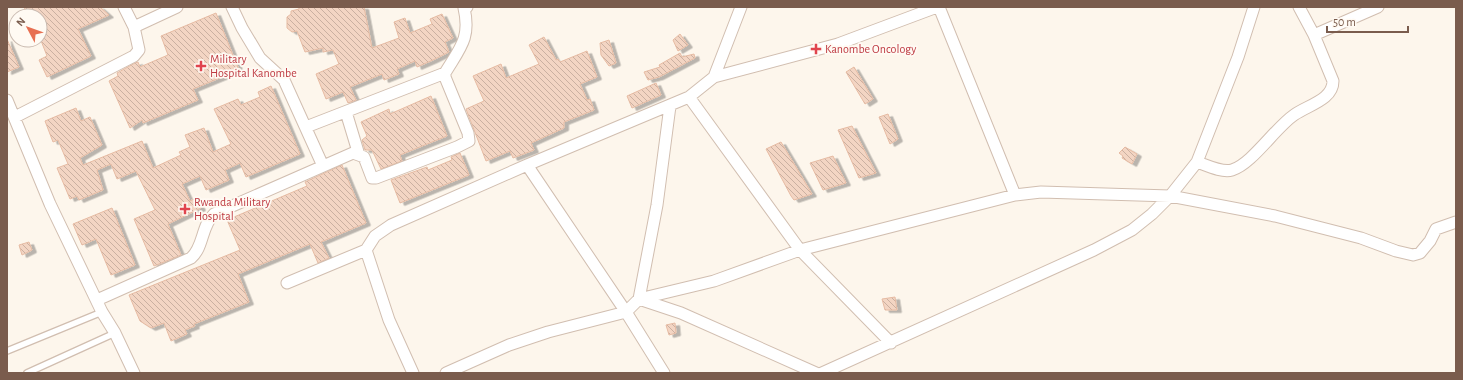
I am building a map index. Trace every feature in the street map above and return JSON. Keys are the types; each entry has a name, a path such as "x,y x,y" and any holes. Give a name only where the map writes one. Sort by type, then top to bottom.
{"street":[{"path":"15,117 134,56 139,50 134,27 124,7"},
{"path":"134,27 176,7"},
{"path":"232,7 242,28 260,58 284,80 323,166"},
{"path":"306,127 445,73 464,43 467,23 465,7"},
{"path":"714,77 741,7"},
{"path":"287,283 366,250 375,236 391,226 527,165 689,97 714,77 838,44 938,7 1015,195"},
{"path":"822,373 1094,250 1132,230 1152,214 1170,196 1197,162 1238,57 1254,7"},
{"path":"1197,162 1231,170 1242,165 1294,115 1327,96 1333,89 1332,81 1314,35 1300,7"},
{"path":"1314,35 1378,7"},
{"path":"97,300 191,258 196,253 209,219 214,214 323,166 354,153 364,157 372,178 376,178 469,141 465,126 445,77 445,73"},
{"path":"689,97 800,250 891,343"},
{"path":"7,100 50,204 102,312 115,333 134,373"},
{"path":"446,373 509,345 548,332 626,312 639,298 657,205 670,106"},
{"path":"346,112 359,155"},
{"path":"527,165 626,312 664,373"},
{"path":"639,298 714,280 800,250 1015,195 1040,192 1170,196 1275,216 1361,238 1396,251 1413,255 1420,253 1430,241 1436,229 1456,222"},
{"path":"366,250 389,320 414,373"},
{"path":"639,298 681,314 816,373"}],"lane":[{"path":"7,351 102,312"},
{"path":"27,373 115,333"}],"building":[{"path":"100,7 109,15 78,29 91,56 47,77 39,60 47,56 44,48 48,48 48,8 24,8"},
{"path":"299,7 364,7 372,48 399,38 394,22 405,18 410,33 432,24 430,19 442,14 453,38 445,42 449,52 433,60 417,67 415,61 397,69 399,74 384,80 382,74 350,87 356,100 348,103 343,92 326,99 316,74 339,64 333,50 323,52 323,48 305,52 297,31 292,32 287,28 287,17 291,14 291,11 299,9"},
{"path":"216,13 239,70 193,89 198,100 143,123 142,120 130,128 109,81 118,76 117,73 135,63 138,62 140,67 168,55 161,36"},
{"path":"680,34 688,45 678,51 673,40"},
{"path":"544,37 556,60 558,59 560,62 587,51 597,77 580,84 587,100 590,99 594,110 564,122 564,128 531,143 534,150 513,158 510,151 486,161 466,109 484,101 473,76 501,64 506,78 539,64 529,45"},
{"path":"7,39 8,48 11,48 19,67 7,72"},
{"path":"609,40 616,63 609,66 601,55 600,43"},
{"path":"680,53 682,57 694,54 695,58 659,77 648,80 644,72 660,67 659,65"},
{"path":"854,67 873,99 865,104 846,72"},
{"path":"656,83 661,95 632,108 627,96"},
{"path":"271,86 300,154 246,177 240,163 225,170 229,180 206,190 200,176 182,184 190,201 196,198 201,208 168,224 181,255 154,266 134,219 155,210 136,171 117,179 111,164 97,170 103,190 79,200 77,196 70,199 57,168 68,164 58,140 53,142 45,121 76,108 81,121 90,117 102,145 80,158 83,165 142,141 153,168 181,155 179,152 190,147 185,135 204,128 213,152 231,144 214,109 238,99 241,105 260,97 258,92"},
{"path":"431,96 447,136 400,155 402,161 381,169 372,150 365,150 362,140 367,136 361,122 389,109 390,114"},
{"path":"888,114 898,139 890,144 879,117"},
{"path":"852,126 876,173 859,178 838,130"},
{"path":"781,142 812,194 794,200 791,196 766,149"},
{"path":"1125,147 1137,154 1132,164 1122,158 1123,156 1119,153"},
{"path":"460,153 469,175 400,203 391,180 427,167 428,170 452,160 451,157"},
{"path":"833,156 846,183 823,190 810,163"},
{"path":"342,165 366,223 321,242 329,258 318,263 310,244 238,274 249,302 194,324 195,326 185,330 187,334 171,341 164,323 151,328 140,321 129,295 240,250 227,220 307,186 305,182"},
{"path":"112,208 135,265 111,275 96,239 82,245 73,224"},
{"path":"29,242 32,250 22,255 19,245"},
{"path":"895,297 897,310 885,310 882,299"},
{"path":"675,323 676,333 669,335 666,325"}],"place":[{"name":"Kanombe Oncology","path":"816,49"},
{"name":"Military Hospital Kanombe","path":"201,66"},
{"name":"Rwanda Military Hospital","path":"185,209"}]}
